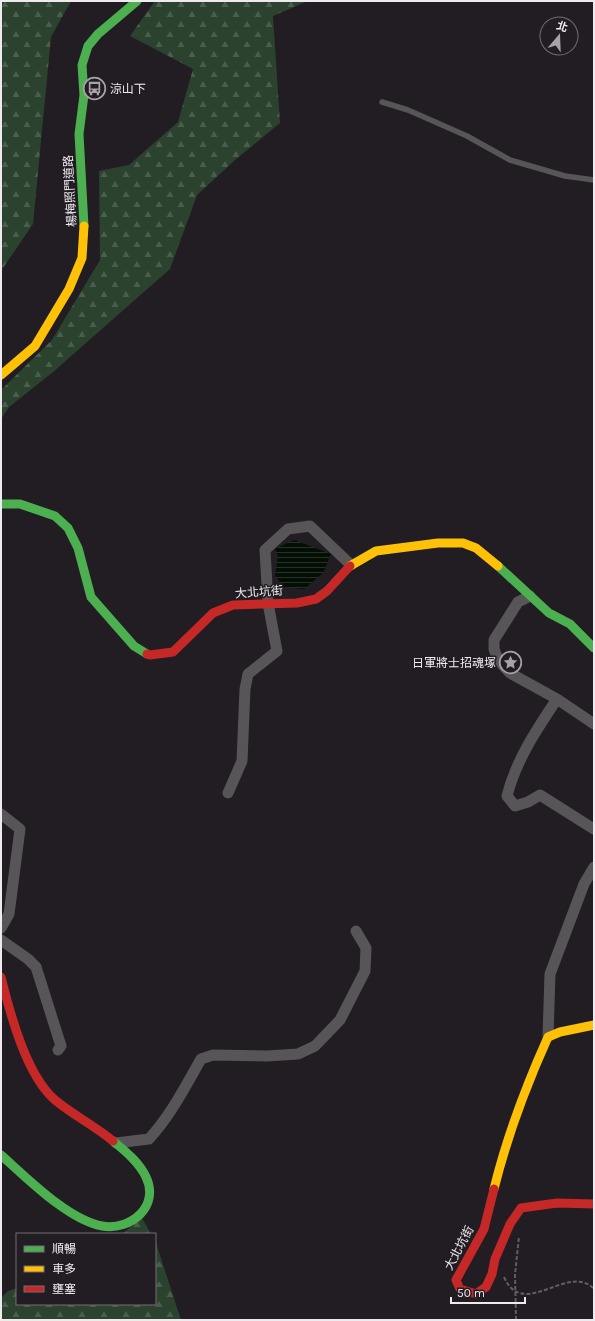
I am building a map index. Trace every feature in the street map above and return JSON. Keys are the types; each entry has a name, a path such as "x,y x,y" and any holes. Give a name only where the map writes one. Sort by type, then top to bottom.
{"street":[{"name":"楊梅照門道路","path":"1,376 35,346 69,289 82,258 85,218 79,134 84,96 82,65 88,46 98,34 137,1"},
{"name":"大北坑街","path":"1,504 20,504 55,516 68,528 78,548 85,568 91,597 134,646 150,655 174,652 213,613 233,605 297,603 316,600 327,591 351,565 376,551 438,543 463,543 476,548 493,560 516,584 550,613 570,624 594,648"},
{"path":"228,793 242,760 245,689 248,674 277,651 268,603 265,550 288,529 310,526 351,565"},
{"path":"530,596 518,602 508,615 494,640 494,649 498,660 510,673 557,699 594,724"},
{"path":"557,699 530,741 512,776 507,796 515,806 528,802 540,795 594,829"},
{"path":"1,814 20,829 9,914 1,928"},
{"path":"594,866 584,884 550,974 548,1038 560,1032 594,1025"},
{"path":"116,1143 149,1139 163,1124 201,1059 213,1055 267,1056 298,1054 315,1046 340,1020 365,971 366,948 356,931"},
{"path":"1,940 28,959 36,967 61,1046 58,1050"},
{"path":"1,977 12,1022 34,1070 52,1097 116,1143 139,1165 148,1180 151,1197 145,1210 137,1219 107,1228 88,1223 60,1204 1,1155"},
{"name":"大北坑街","path":"548,1038 529,1079 504,1150 484,1229 461,1268 456,1280 457,1285 460,1289 476,1294 482,1292 492,1274 495,1259 510,1224 521,1208 550,1202 594,1204"}],"lane":[{"path":"382,102 408,110 467,136 510,160 565,176 594,180"}],"path":[{"path":"516,1320 516,1292 514,1274 519,1236"},
{"path":"503,1270 508,1286 516,1292 538,1294 565,1283 579,1281 594,1290"}],"green space":[{"path":"1,1 71,1 51,37 33,224 1,271"},
{"path":"155,1 308,1 273,16 280,123 235,160 197,195 170,269 53,372 9,407 1,419 1,390 52,340 100,260 99,171 129,165 178,122 193,69 130,36"},
{"path":"142,1218 150,1233 123,1233"},
{"path":"156,1243 181,1320 1,1320 1,1298 8,1291 16,1288 16,1305 156,1305"}],"shaded area":[{"path":"294,540 331,554 323,573 304,589 284,587 275,576 278,556 275,549"}],"traffic: fast":[{"path":"84,226 79,134 84,95 82,65 88,46 98,34 137,1"},
{"path":"1,504 20,504 55,516 68,528 78,548 91,597 134,646 147,654"},
{"path":"498,566 549,613 570,624 594,648"},
{"path":"1,1155 35,1186 62,1207 89,1222 102,1226 113,1227 123,1225 140,1214 146,1207 149,1198 149,1188 146,1177 140,1166 113,1141"}],"traffic: slow":[{"path":"1,375 35,346 69,289 82,258 84,226"},
{"path":"350,566 376,551 438,543 463,543 476,548 498,566"},
{"path":"494,1189 518,1112 548,1037 560,1032 594,1025"}],"traffic: jam":[{"path":"147,654 150,655 173,652 213,613 233,605 297,603 316,599 327,591 350,566"},
{"path":"1,977 20,1043 36,1075 45,1089 55,1100 113,1141"},
{"path":"494,1189 484,1229 456,1280 460,1289 476,1294 486,1287 492,1274 495,1259 510,1224 521,1208 557,1203 594,1204"}],"place":[{"name":"涼山下","path":"95,89"},
{"name":"日軍將士招魂塚","path":"511,663"}]}
